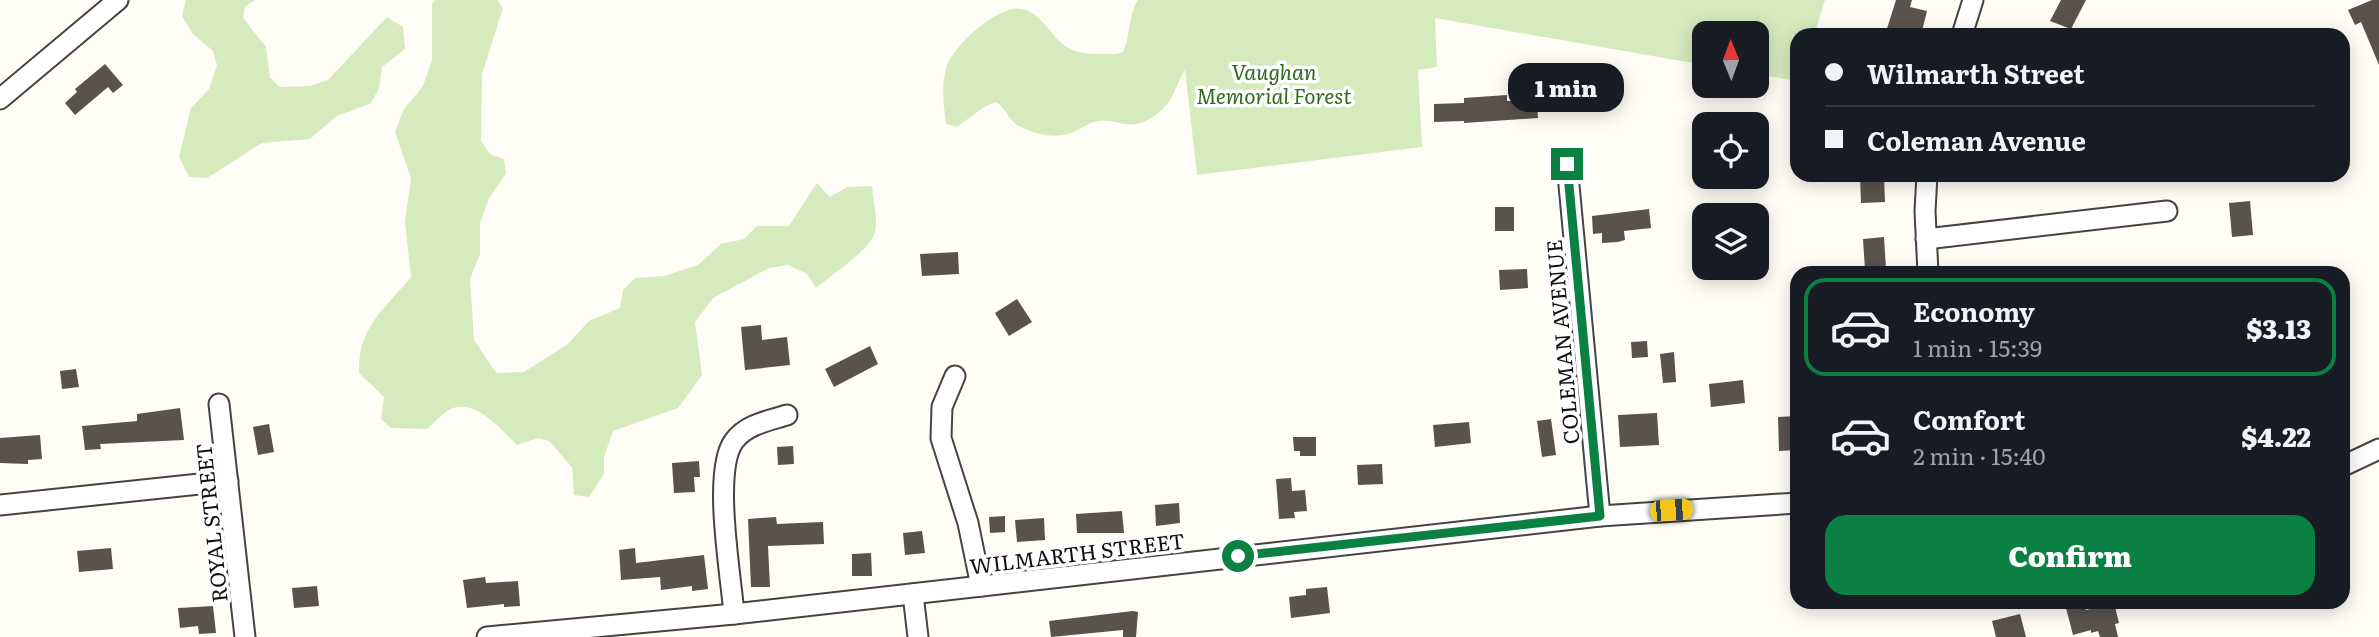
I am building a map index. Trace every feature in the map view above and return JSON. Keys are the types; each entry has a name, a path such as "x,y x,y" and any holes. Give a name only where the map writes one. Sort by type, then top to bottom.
{"street":[{"path":"0,99 117,0"},
{"path":"1964,28 1973,0"},
{"name":"COLEMAN AVENUE","path":"1567,164 1600,516"},
{"path":"1927,182 1927,266"},
{"path":"1926,239 2167,211"},
{"path":"955,376 942,407 941,438 968,523 981,586"},
{"name":"ROYAL STREET","path":"219,404 245,637"},
{"path":"734,614 723,485 726,459 734,441 750,427 787,415"},
{"path":"2350,463 2379,449"},
{"path":"0,505 229,481"},
{"name":"WILMARTH STREET","path":"487,637 734,614 1600,516 1790,503"},
{"path":"913,594 918,637"}],"green space":[{"path":"186,0 255,0 245,7 243,18 266,47 270,78 280,87 310,86 328,80 387,17 403,27 405,49 382,67 379,89 370,104 337,116 310,139 262,143 207,178 189,177 179,157 191,108 209,89 217,65 213,51 193,34 182,16"},
{"path":"435,0 497,0 503,8 482,74 481,141 490,154 504,159 506,174 489,198 480,223 480,254 470,279 474,340 496,373 524,372 568,344 589,321 620,308 623,290 635,278 664,276 698,265 721,244 744,239 757,226 789,226 817,183 830,197 847,187 872,186 876,220 872,238 859,254 816,288 807,274 788,265 769,268 713,298 695,322 702,375 678,408 613,431 604,457 604,474 589,497 574,495 572,467 549,441 538,438 517,445 488,418 471,408 453,408 427,429 391,428 381,419 384,397 359,373 363,343 368,331 374,320 411,277 405,222 411,178 395,132 404,109 423,86 432,60 432,4"},
{"name":"Vaughan Memorial Forest","path":"1138,0 1825,0 1816,28 1790,28 1790,80 1769,76 1769,21 1692,21 1692,63 1435,18 1437,67 1418,70 1422,147 1197,175 1185,70 1174,94 1162,110 1138,124 1102,121 1090,123 1068,134 1047,135 1017,125 996,102 984,107 957,127 946,124 943,97 946,69 950,60 977,28 1002,13 1013,9 1030,12 1037,16 1059,41 1078,52 1116,54 1123,52"}],"building":[{"path":"1896,0 1912,0 1910,7 1927,11 1923,28 1887,28"},
{"path":"2061,0 2086,0 2072,28 2050,21"},
{"path":"2372,0 2379,0 2379,65 2361,22 2355,25 2348,10"},
{"path":"105,64 123,85 113,93 108,87 75,115 65,103 77,92 75,89"},
{"path":"1507,95 1507,101 1537,101 1538,118 1464,123 1434,122 1434,104 1464,103 1464,98"},
{"path":"1860,182 1884,182 1885,202 1861,203"},
{"path":"2250,201 2253,235 2232,237 2229,203"},
{"path":"1495,207 1514,207 1514,231 1495,231"},
{"path":"1649,209 1651,228 1624,231 1625,240 1602,243 1602,233 1593,234 1592,216"},
{"path":"1884,237 1886,266 1865,266 1863,239"},
{"path":"958,252 959,274 922,276 920,254"},
{"path":"1527,269 1528,288 1500,290 1499,270"},
{"path":"1017,299 1032,322 1009,336 995,313"},
{"path":"761,325 762,340 787,337 790,365 745,370 741,327"},
{"path":"1647,341 1648,357 1632,358 1631,342"},
{"path":"870,346 878,364 834,387 825,369"},
{"path":"1674,352 1676,382 1663,383 1660,354"},
{"path":"76,369 79,387 62,389 60,371"},
{"path":"1743,380 1745,403 1711,407 1709,384"},
{"path":"180,408 184,440 100,444 101,449 85,450 82,426 137,421 137,414"},
{"path":"1657,413 1659,445 1620,447 1618,415"},
{"path":"1790,416 1790,450 1779,451 1778,417"},
{"path":"1551,419 1556,455 1542,457 1537,421"},
{"path":"1469,422 1471,443 1435,447 1433,425"},
{"path":"269,424 274,452 258,455 253,427"},
{"path":"40,435 42,459 28,460 28,464 0,463 0,438"},
{"path":"1293,437 1316,437 1316,456 1300,456 1300,451 1294,451"},
{"path":"793,446 794,464 778,465 777,447"},
{"path":"699,461 700,477 694,477 695,492 674,493 672,463"},
{"path":"1382,464 1383,484 1358,485 1357,465"},
{"path":"1291,478 1292,491 1305,490 1307,511 1294,512 1295,518 1279,519 1276,479"},
{"path":"1179,503 1180,523 1156,526 1155,505"},
{"path":"1122,511 1124,533 1077,533 1076,514"},
{"path":"1005,516 1005,532 990,533 989,517"},
{"path":"776,517 777,524 823,522 824,544 768,546 770,587 751,587 748,519"},
{"path":"1044,518 1045,540 1017,542 1015,520"},
{"path":"922,531 925,553 905,555 903,533"},
{"path":"111,548 113,569 79,572 77,551"},
{"path":"635,548 636,563 704,555 708,589 692,591 692,586 661,590 660,577 621,580 619,550"},
{"path":"871,553 872,576 852,576 852,554"},
{"path":"485,577 486,583 518,581 520,606 504,607 504,604 467,608 463,580"},
{"path":"317,586 319,606 294,608 292,588"},
{"path":"1327,587 1330,613 1291,618 1289,597 1306,595 1306,589"},
{"path":"213,606 216,633 199,634 198,626 180,628 178,608"},
{"path":"2066,609 2116,609 2119,623 2115,624 2118,637 2100,637 2098,631 2091,633 2091,630 2073,635"},
{"path":"1138,612 1136,637 1123,637 1123,630 1051,637 1049,621"},
{"path":"2020,614 2026,637 1996,637 1992,621"}],"route":[{"path":"1238,556 1600,516 1567,164"}]}
